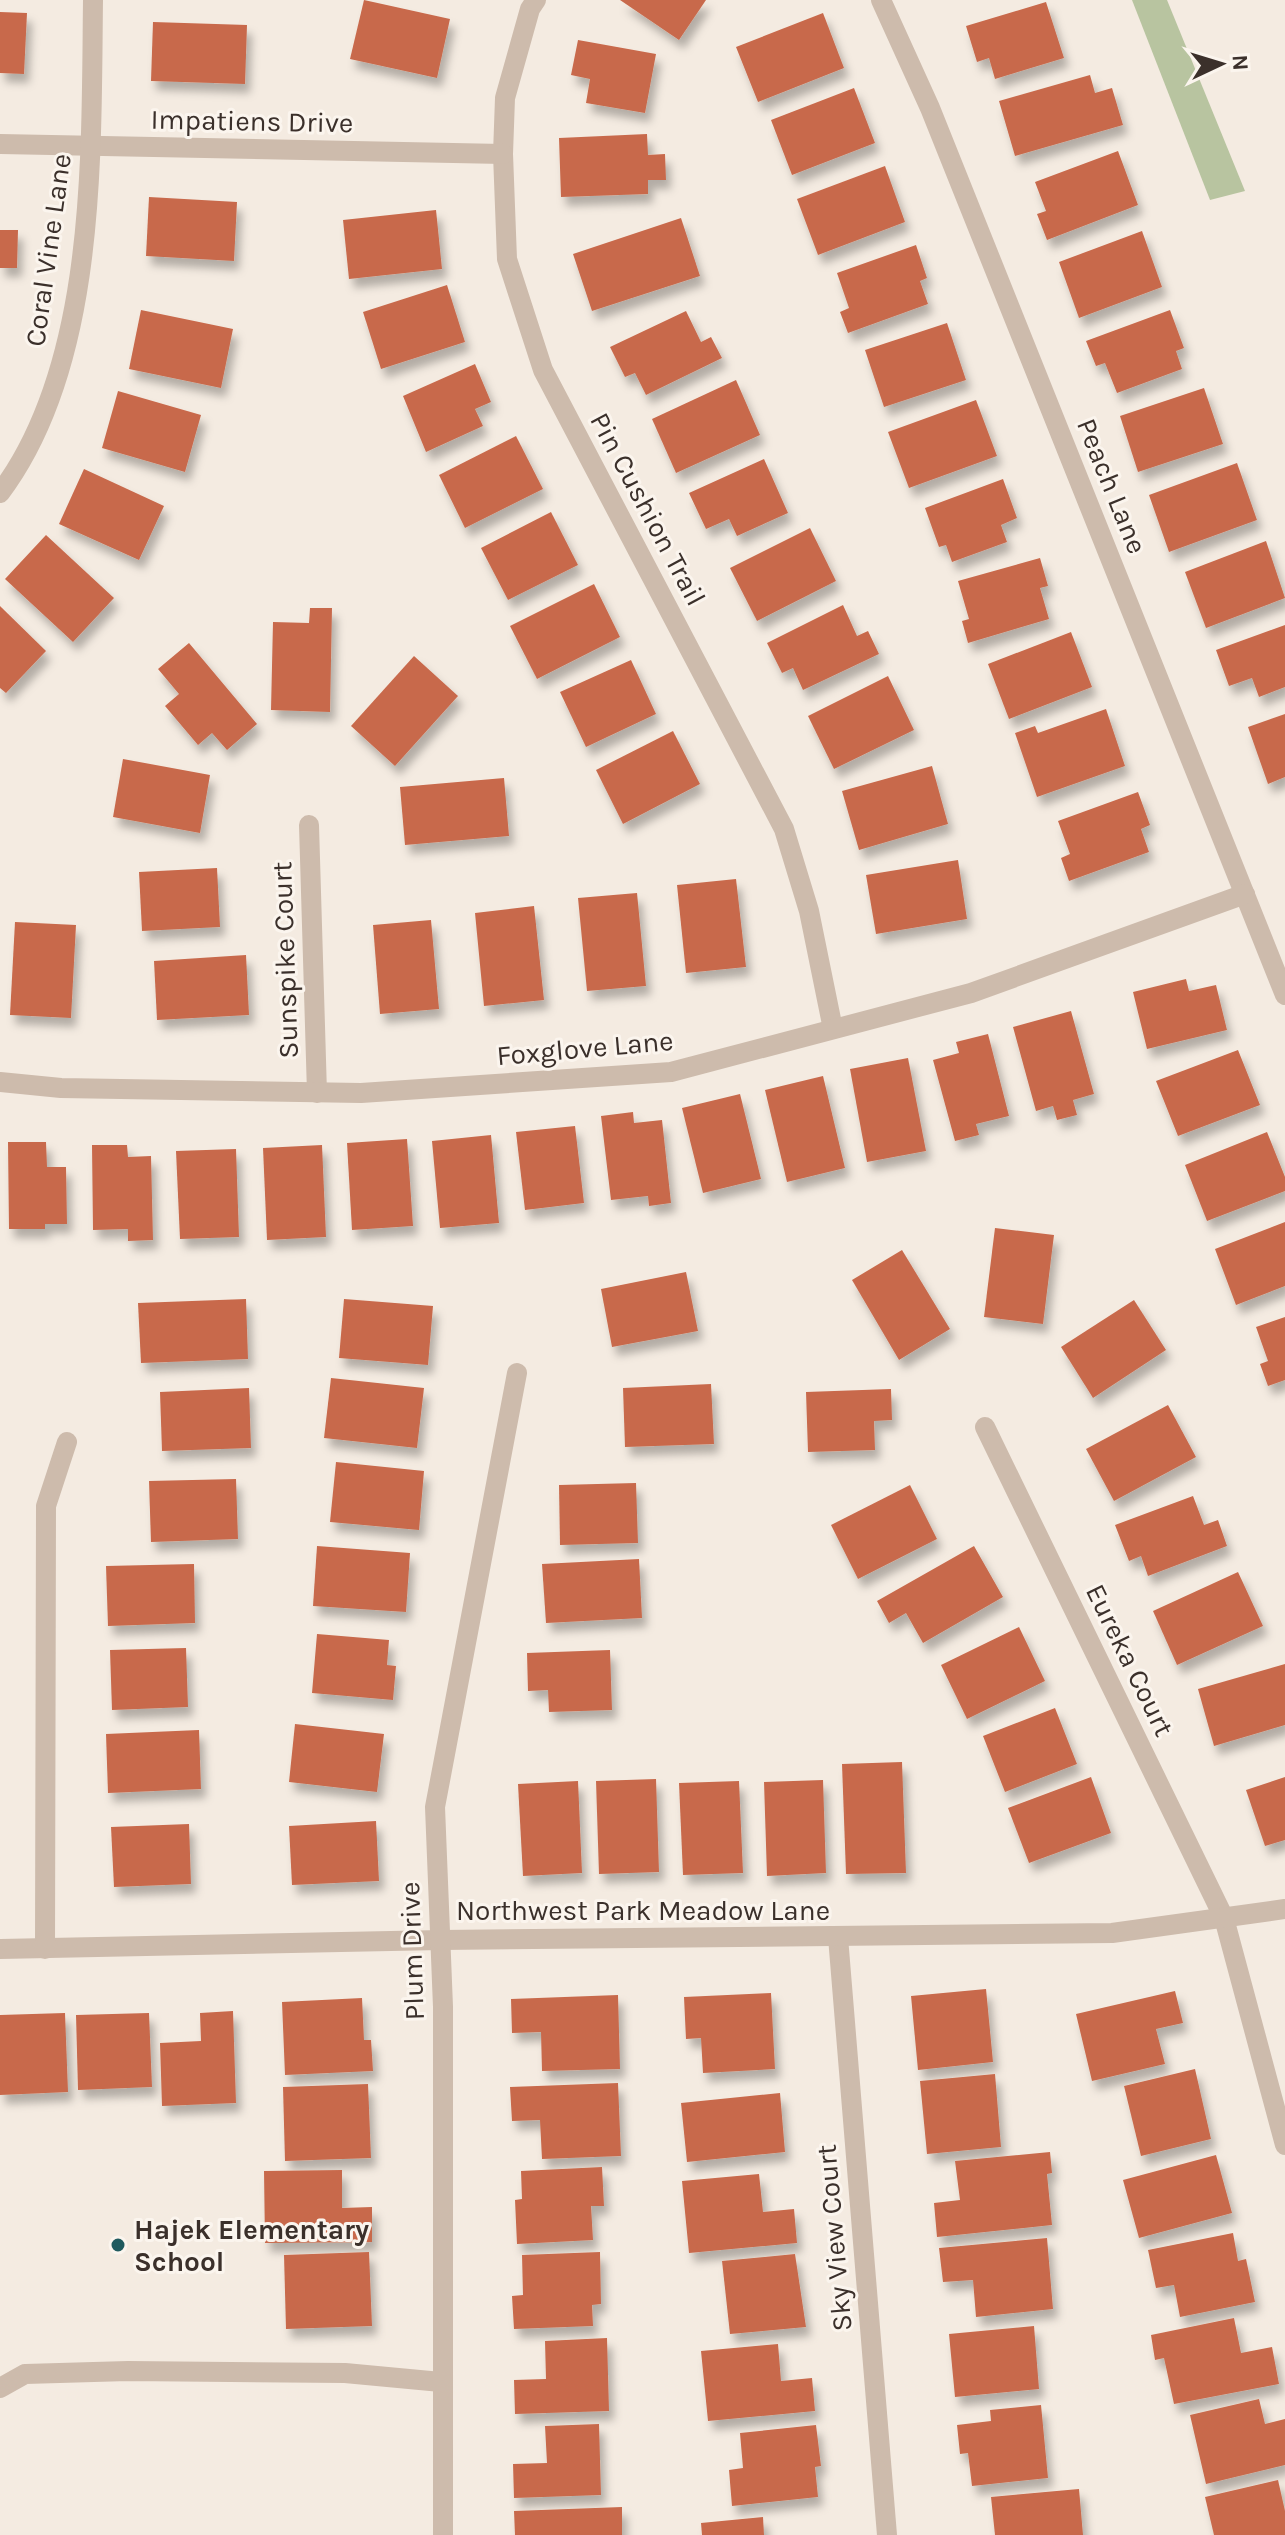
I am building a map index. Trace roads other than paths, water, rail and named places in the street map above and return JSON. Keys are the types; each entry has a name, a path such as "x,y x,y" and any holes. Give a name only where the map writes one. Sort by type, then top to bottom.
{"street":[{"name":"Coral Vine Lane","path":"0,493 52,399 74,310 91,146 93,0"},
{"name":"Pin Cushion Trail","path":"536,0 530,9 505,98 503,154 507,259 543,370 784,829 809,911 833,1029"},
{"name":"Peach Lane","path":"881,0 930,108 1285,995"},
{"name":"Impatiens Drive","path":"0,144 503,154"},
{"name":"Sunspike Court","path":"309,825 317,1093"},
{"name":"Foxglove Lane","path":"0,1082 61,1088 361,1093 671,1072 971,993 1245,894"},
{"name":"Plum Drive","path":"443,2535 441,1940 435,1807 517,1373"},
{"name":"Eureka Court","path":"985,1427 1224,1918 1285,2145"},
{"path":"45,1949 46,1506 67,1442"},
{"name":"Northwest Park Meadow Lane","path":"0,1949 441,1940 1112,1933 1285,1909"},
{"name":"Sky View Court","path":"838,1937 887,2535"},
{"path":"0,2388 25,2374 128,2371 345,2373 441,2382"}],"place":[{"name":"Hajek Elementary School","path":"118,2245"}]}
